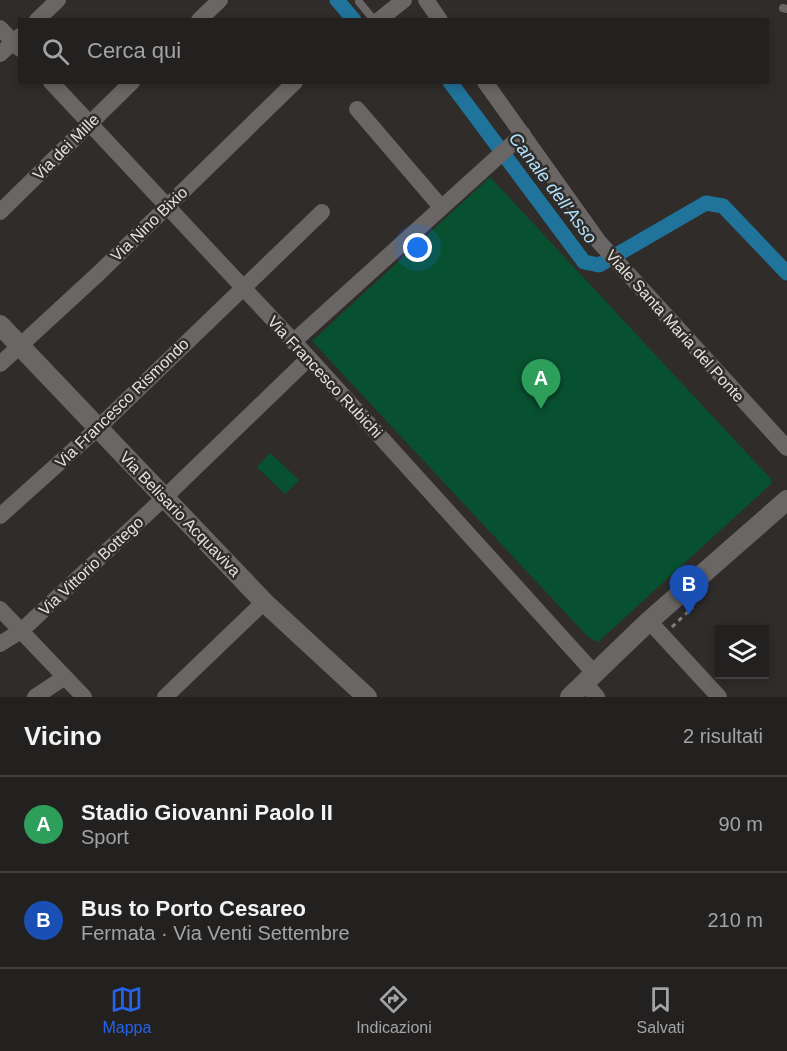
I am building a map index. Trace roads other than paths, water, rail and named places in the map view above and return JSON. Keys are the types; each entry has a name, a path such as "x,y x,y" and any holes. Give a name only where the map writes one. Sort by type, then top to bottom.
{"street":[{"path":"40,18 58,0"},
{"path":"201,18 220,0"},
{"path":"382,18 404,0"},
{"path":"426,0 439,18"},
{"path":"0,28 17,42 0,54"},
{"name":"Via Francesco Rubichi","path":"53,84 168,206 241,288 309,358 592,684"},
{"name":"Via dei Mille","path":"0,212 130,84"},
{"name":"Via Nino Bixio","path":"0,363 99,273 294,84"},
{"name":"Viale Santa Maria del Ponte","path":"486,84 518,138 599,242 787,448"},
{"path":"357,109 441,207"},
{"path":"293,342 518,138"},
{"name":"Via Francesco Rismondo","path":"0,516 98,428 322,212"},
{"name":"Via Belisario Acquaviva","path":"0,325 264,602 367,697"},
{"name":"Via Vittorio Bottego","path":"0,644 21,631 164,498 309,358"},
{"path":"570,697 592,684 649,621 787,500"},
{"path":"165,697 264,602"},
{"path":"0,609 84,697"},
{"path":"649,621 719,697"},
{"path":"36,697 65,677"}],"lane":[{"path":"359,2 372,18"}],"waterway":[{"name":"Canale dell'Asso","path":"337,0 352,18"},
{"name":"Canale dell'Asso","path":"451,84 584,262 599,265 706,203 723,206 787,273"}],"place":[{"name":"Stadio Giovanni Paolo II","path":"541,409"},
{"name":"Bus to Porto Cesareo","path":"689,615"}]}
